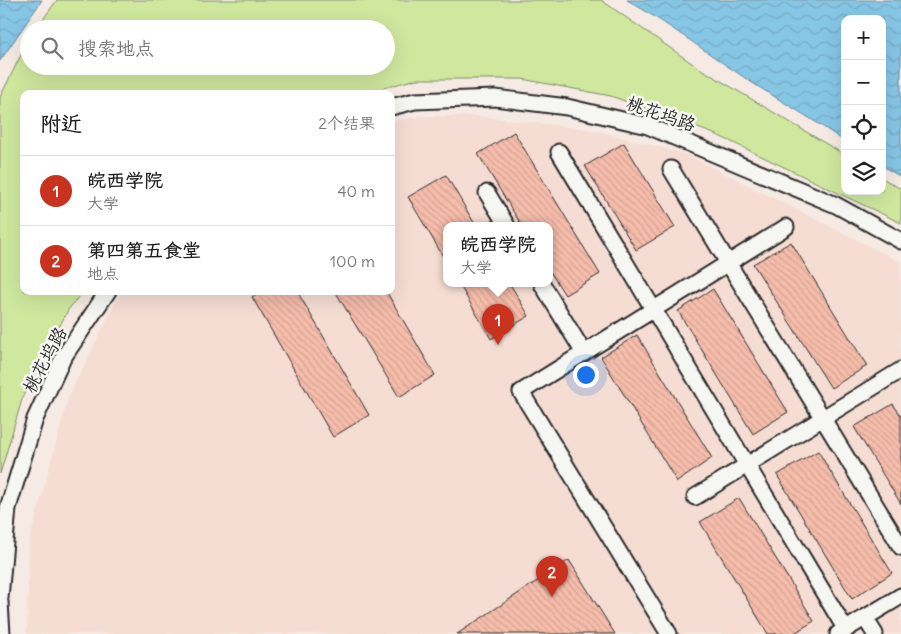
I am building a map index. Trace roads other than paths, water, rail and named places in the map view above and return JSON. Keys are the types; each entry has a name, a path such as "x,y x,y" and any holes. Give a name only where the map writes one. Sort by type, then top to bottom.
{"street":[{"name":"桃花坞路","path":"395,106 416,101 495,98 567,107 648,126 836,205 901,241"},
{"path":"559,152 747,465 842,632 901,596"},
{"path":"672,169 901,547"},
{"path":"487,193 505,222"},
{"path":"669,634 521,392 786,227"},
{"path":"544,287 584,353"},
{"name":"桃花坞路","path":"0,598 8,508 35,419 63,358 105,295"},
{"path":"695,497 901,370"},
{"path":"0,602 2,634"},
{"path":"865,618 874,634"}],"water":[{"path":"0,0 42,0 28,20 20,20 20,32 0,61"},
{"path":"627,0 901,0 901,177 886,168 886,15 841,15 841,139"}],"place":[{"name":"皖西学院","path":"498,345"},
{"name":"第四第五食堂","path":"552,597"}]}
